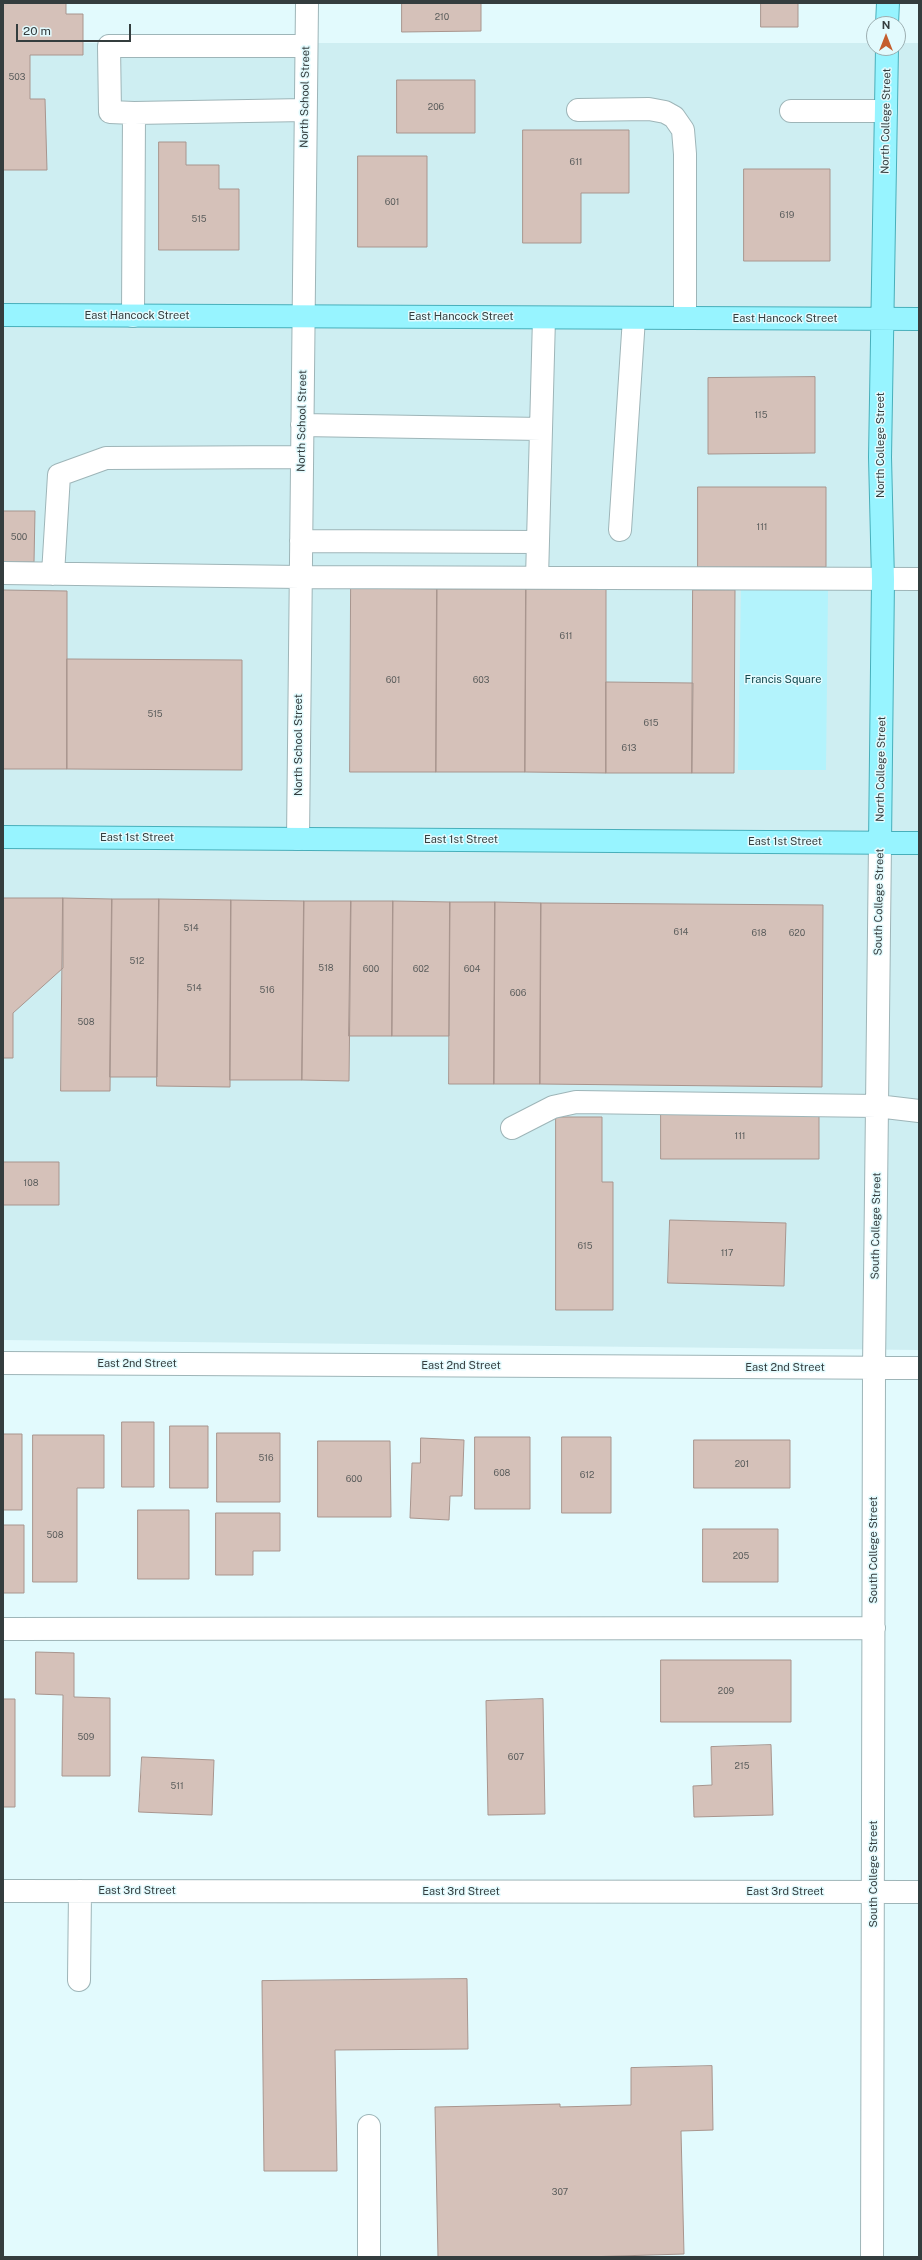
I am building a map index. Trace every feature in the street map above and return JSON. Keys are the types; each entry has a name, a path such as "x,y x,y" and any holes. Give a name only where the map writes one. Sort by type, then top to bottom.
{"main road":[{"path":"887,16 888,3"},
{"name":"North College Street","path":"880,842 883,580 880,457 881,319 887,56"},
{"name":"East Hancock Street","path":"3,315 919,319"},
{"name":"East 1st Street","path":"3,837 919,842"}],"street":[{"name":"North School Street","path":"298,839 306,3"},
{"path":"305,110 134,113 110,112 109,46 306,46"},
{"path":"578,110 649,109 665,112 674,117 683,130 685,154 684,318"},
{"path":"791,111 886,111"},
{"path":"133,316 134,113"},
{"path":"536,578 544,318"},
{"path":"620,530 634,318"},
{"path":"302,425 541,429"},
{"path":"53,574 60,475 106,458 302,457"},
{"path":"301,541 538,542"},
{"path":"3,573 300,577 919,579"},
{"name":"South College Street","path":"872,2257 874,1368 880,842"},
{"path":"512,1128 553,1107 576,1102 877,1106 919,1111"},
{"name":"East 2nd Street","path":"3,1363 919,1368"},
{"path":"3,1629 874,1628"},
{"name":"East 3rd Street","path":"3,1891 919,1892"},
{"path":"79,1980 80,1891"},
{"path":"369,2126 369,2257"}],"shaded area":[{"path":"3,43 866,43 866,56 906,56 906,43 919,43 919,1350 3,1340"}],"green space":[{"name":"Francis Square","path":"741,589 828,590 826,770 738,770"}],"building":[{"path":"3,3 66,3 66,14 83,14 83,55 30,55 30,99 45,99 47,170 3,170"},
{"path":"402,3 481,3 481,31 402,32"},
{"path":"761,3 798,3 798,27 761,27"},
{"path":"397,80 475,80 475,133 397,133"},
{"path":"523,130 629,130 629,193 581,193 581,243 523,243"},
{"path":"159,142 186,142 186,165 219,165 219,189 239,189 239,250 159,250"},
{"path":"358,156 427,156 427,247 358,247"},
{"path":"744,169 830,169 830,261 744,261"},
{"path":"815,377 815,453 708,454 708,378"},
{"path":"698,487 826,487 826,567 698,567"},
{"path":"3,511 35,511 34,562 3,562"},
{"path":"351,588 437,589 436,772 350,772"},
{"path":"437,589 526,589 525,772 436,772"},
{"path":"526,589 606,589 606,773 525,772"},
{"path":"3,590 67,591 67,769 3,769"},
{"path":"693,590 735,590 734,773 692,773"},
{"path":"67,659 242,660 242,770 67,769"},
{"path":"606,682 693,683 692,773 606,773"},
{"path":"3,898 63,898 63,968 13,1013 13,1058 3,1058"},
{"path":"63,898 112,899 110,1091 61,1091"},
{"path":"112,899 159,899 157,1077 110,1077"},
{"path":"159,899 231,900 230,1087 157,1086"},
{"path":"231,900 304,901 302,1080 230,1080"},
{"path":"304,901 351,901 349,1081 302,1080"},
{"path":"351,901 393,901 392,1036 349,1036"},
{"path":"393,901 450,902 449,1036 392,1036"},
{"path":"450,902 495,902 494,1084 449,1084"},
{"path":"495,902 541,903 540,1084 494,1084"},
{"path":"541,903 823,905 822,1087 540,1084"},
{"path":"661,1113 819,1113 819,1159 661,1159"},
{"path":"556,1117 602,1117 602,1182 613,1182 613,1310 556,1310"},
{"path":"3,1162 59,1162 59,1205 3,1205"},
{"path":"670,1220 786,1223 784,1286 668,1283"},
{"path":"122,1422 154,1422 154,1487 122,1487"},
{"path":"170,1426 208,1426 208,1488 170,1488"},
{"path":"217,1433 280,1433 280,1502 217,1502"},
{"path":"3,1434 22,1434 22,1510 3,1510"},
{"path":"33,1435 104,1435 104,1488 77,1488 77,1582 33,1582"},
{"path":"475,1437 530,1437 530,1509 475,1509"},
{"path":"562,1437 611,1437 611,1513 562,1513"},
{"path":"421,1438 464,1440 462,1496 450,1496 449,1520 410,1518 412,1463 420,1463"},
{"path":"694,1440 790,1440 790,1488 694,1488"},
{"path":"318,1441 390,1441 391,1517 318,1517"},
{"path":"138,1510 189,1510 189,1579 138,1579"},
{"path":"216,1513 280,1513 280,1551 253,1551 253,1575 216,1575"},
{"path":"3,1525 24,1525 24,1593 3,1593"},
{"path":"703,1529 778,1529 778,1582 703,1582"},
{"path":"36,1652 74,1653 74,1697 110,1698 110,1776 62,1776 63,1695 36,1694"},
{"path":"661,1660 791,1660 791,1722 661,1722"},
{"path":"3,1699 15,1699 15,1807 3,1807"},
{"path":"543,1699 545,1814 488,1815 486,1701"},
{"path":"771,1745 773,1815 694,1817 693,1786 712,1785 711,1747"},
{"path":"142,1757 214,1760 212,1815 139,1812"},
{"path":"467,1979 468,2049 335,2050 337,2171 264,2171 262,1981"},
{"path":"712,2066 713,2130 681,2131 684,2254 585,2257 438,2257 435,2107 560,2104 560,2107 631,2105 631,2068"}]}
